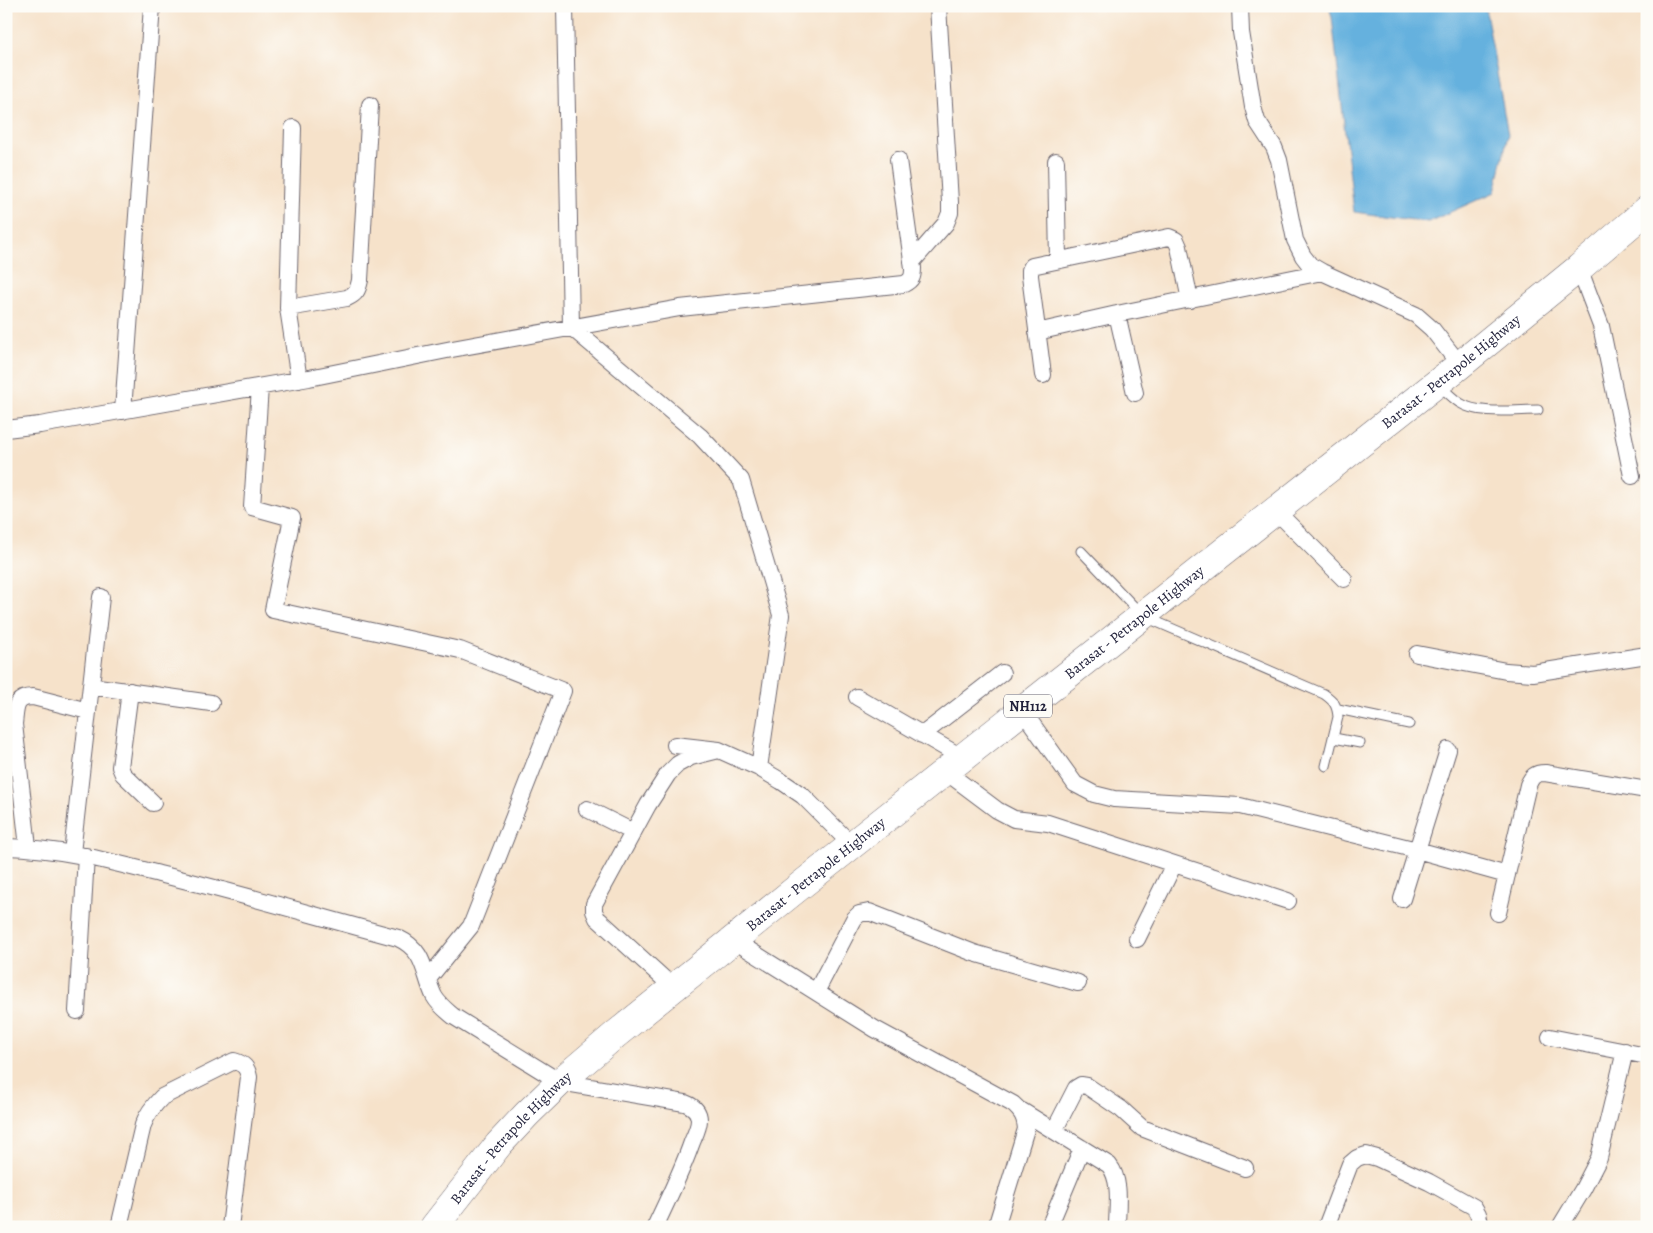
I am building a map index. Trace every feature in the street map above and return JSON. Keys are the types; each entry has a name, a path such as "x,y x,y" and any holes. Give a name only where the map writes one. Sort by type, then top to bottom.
{"highway":[{"name":"Barasat - Petrapole Highway","path":"434,1227 499,1144 560,1082 614,1035 1460,365 1580,268 1647,210"}],"street":[{"path":"123,410 152,6"},
{"path":"565,6 571,327 700,436 741,480 780,615 758,768"},
{"path":"912,262 946,223 950,214 938,6"},
{"path":"1240,6 1241,32 1253,107 1257,120 1274,147 1279,160 1295,240 1303,256 1310,265 1322,272 1416,315 1432,329 1460,365"},
{"path":"288,308 347,298 355,294 358,289 370,105"},
{"path":"292,128 288,308 299,380"},
{"path":"6,430 299,380 571,327 680,308 904,284 911,281 913,275 898,160"},
{"path":"1056,161 1058,260"},
{"path":"1043,375 1030,270 1032,266 1169,237 1176,240 1179,247 1190,300"},
{"path":"1580,268 1602,326 1632,476"},
{"path":"1037,332 1322,272"},
{"path":"1117,314 1134,393"},
{"path":"260,387 252,507 292,518 273,610 460,650 563,691 471,926 428,979"},
{"path":"1275,510 1344,579"},
{"path":"77,1011 79,854 88,711 101,597"},
{"path":"1417,654 1506,671 1533,673 1647,655"},
{"path":"922,734 1002,673"},
{"path":"91,686 211,703"},
{"path":"130,691 120,767 123,774 153,803"},
{"path":"28,848 14,724 16,705 19,700 33,697 88,711"},
{"path":"857,697 922,734 997,810 1014,820 1048,823 1288,901"},
{"path":"1022,710 1075,784 1094,794 1114,799 1240,806 1417,850 1507,875"},
{"path":"674,745 719,750 782,780 803,796 852,846"},
{"path":"674,988 597,918 594,904 633,832 668,774 678,764 691,757 719,750"},
{"path":"1402,899 1448,750"},
{"path":"1498,913 1528,785 1532,776 1538,773 1545,773 1647,790"},
{"path":"587,809 633,832"},
{"path":"6,847 79,854 190,881 398,938 409,943 416,951 434,996 440,1005 453,1016 560,1082 685,1103 691,1106 696,1110 699,1118 698,1127 654,1227"},
{"path":"1137,939 1174,864"},
{"path":"816,992 854,919 859,914 870,912 974,953 1078,983"},
{"path":"733,940 875,1028 1013,1104 1109,1165 1114,1171 1117,1180 1117,1227"},
{"path":"1550,1037 1647,1056"},
{"path":"1560,1227 1599,1158 1625,1051"},
{"path":"118,1227 143,1126 152,1106 162,1097 234,1061 243,1064 247,1069 248,1076 230,1227"},
{"path":"1054,1131 1076,1088 1082,1085 1087,1086 1121,1109 1142,1128 1245,1168"},
{"path":"996,1227 1026,1129 1022,1111"},
{"path":"1049,1227 1082,1148"},
{"path":"1326,1227 1350,1164 1357,1158 1366,1156 1377,1158 1429,1182 1474,1207 1481,1227"}],"lane":[{"path":"1437,383 1460,404 1469,407 1481,410 1538,410"},
{"path":"1081,551 1143,616 1324,694 1334,701 1338,709 1338,717 1326,766"},
{"path":"1338,709 1409,724"},
{"path":"1334,738 1360,743"}],"water":[{"path":"1329,6 1485,6 1508,135 1495,192 1428,222 1354,212 1332,17"}]}
